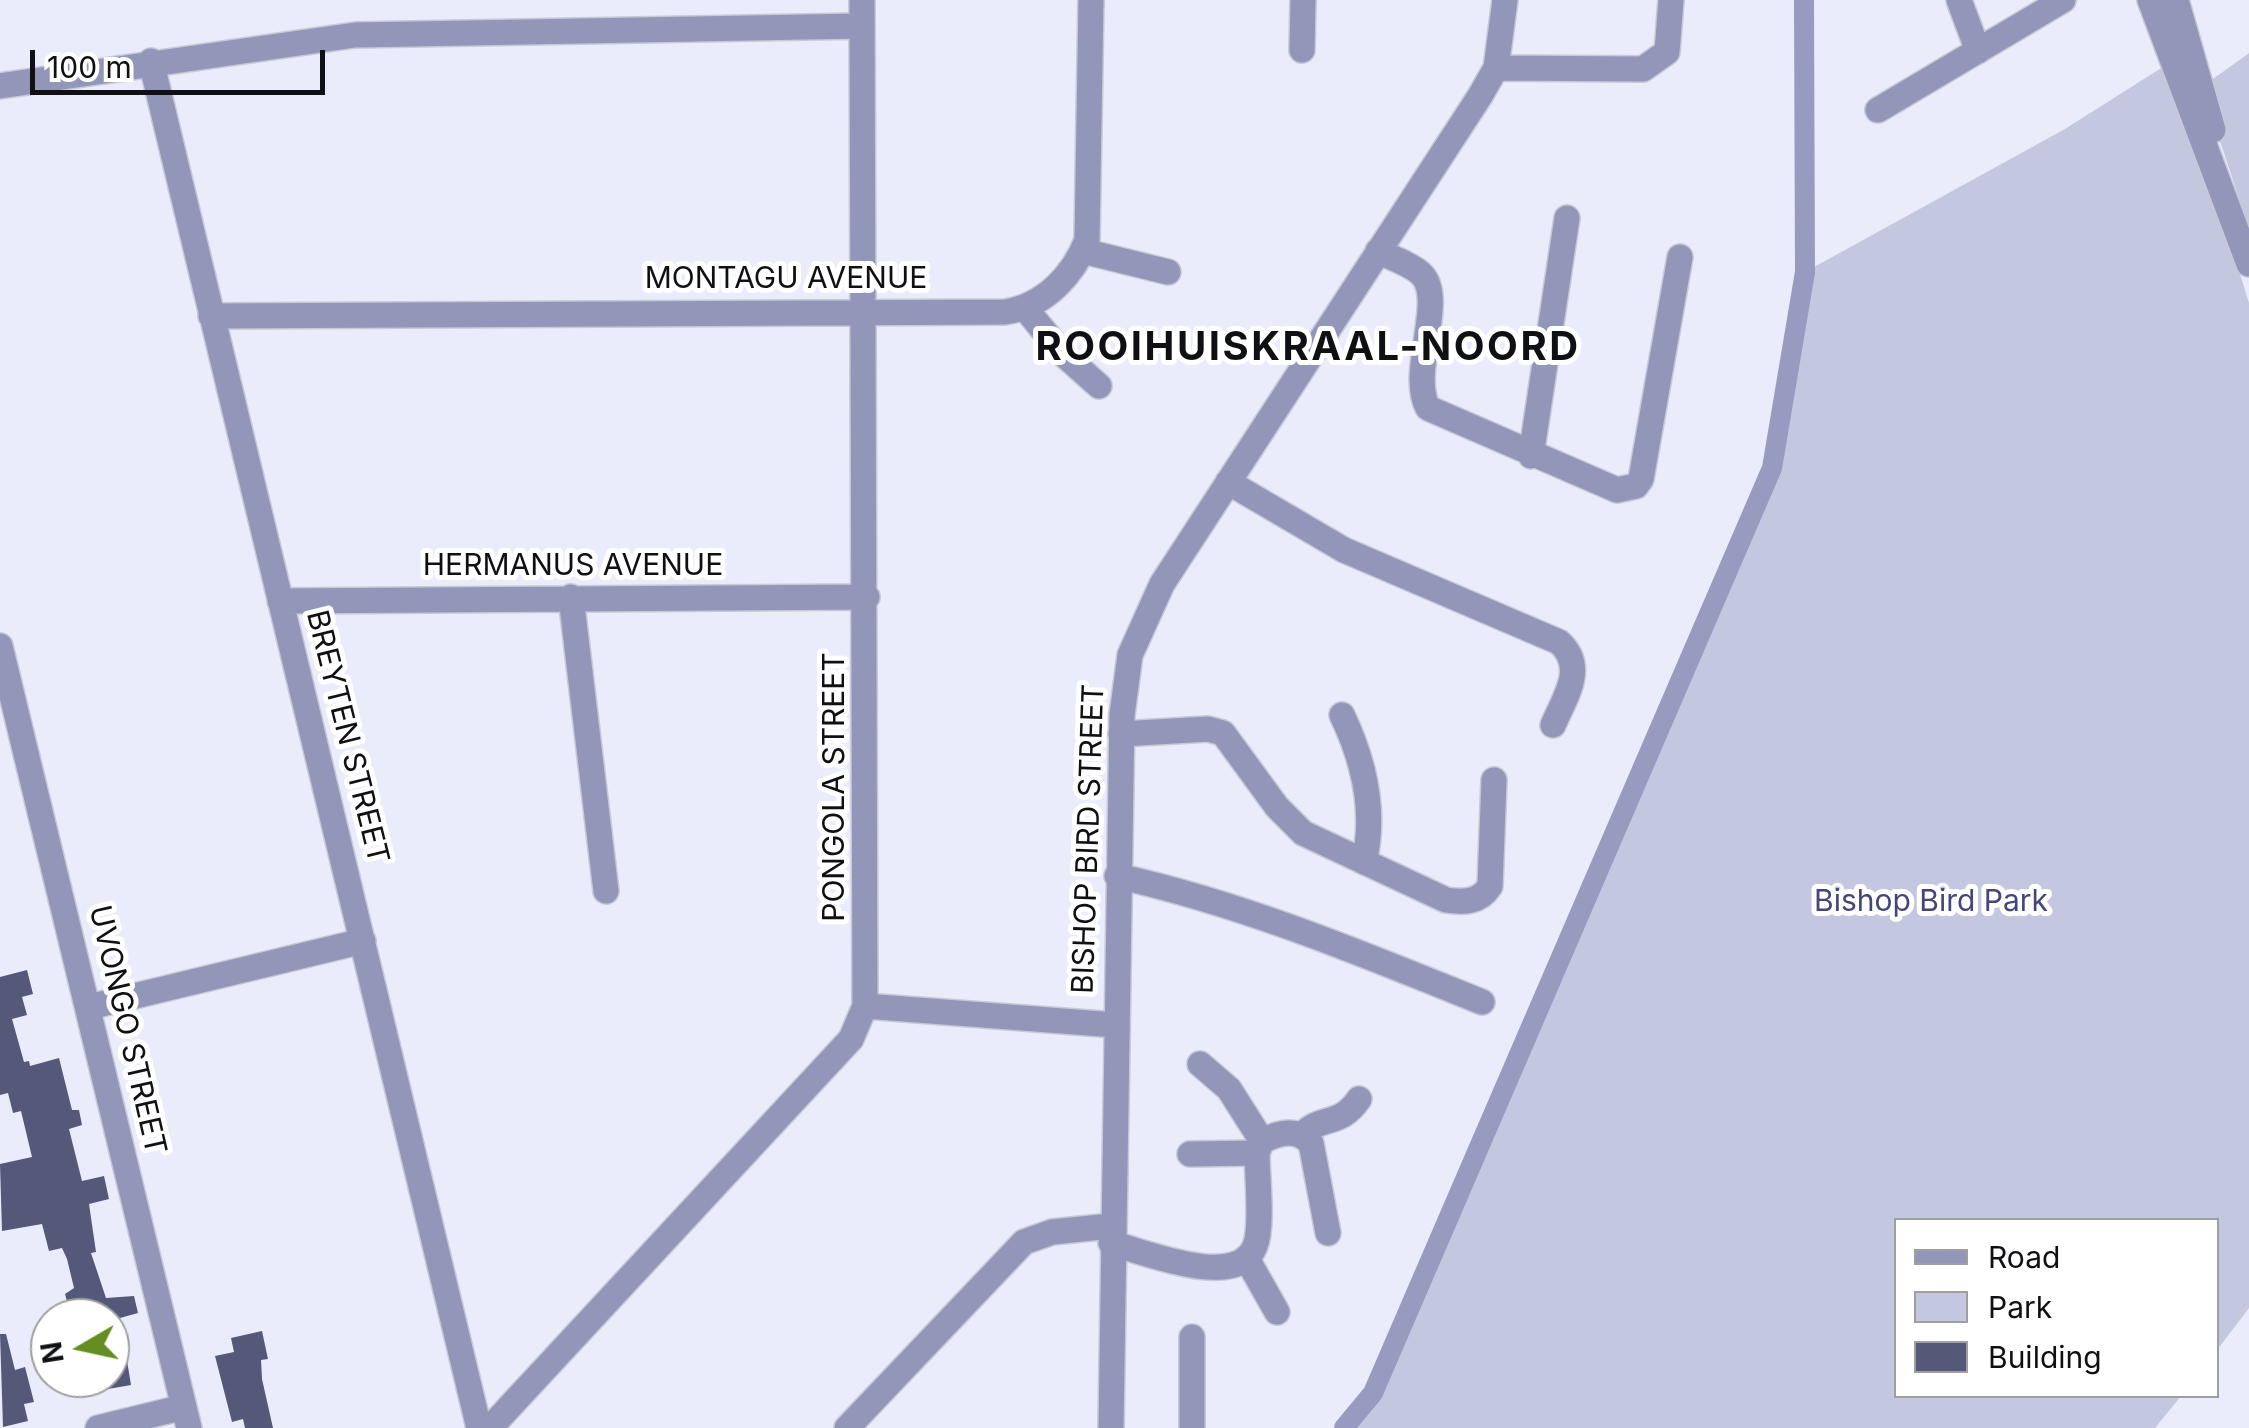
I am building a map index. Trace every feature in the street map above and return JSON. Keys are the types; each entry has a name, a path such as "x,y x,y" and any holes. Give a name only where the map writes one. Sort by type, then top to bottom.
{"street":[{"name":"PONGOLA STREET","path":"490,1428 851,1039 866,1006 862,0"},
{"path":"1091,0 1101,163 1087,240 1060,282 1025,308 1062,352 1099,386"},
{"path":"1302,50 1303,0"},
{"name":"BISHOP BIRD STREET","path":"1111,1428 1117,876 1127,672 1143,622 1228,482 1496,68 1505,0"},
{"path":"1496,68 1643,69 1666,52 1671,0"},
{"path":"1959,0 1978,52"},
{"path":"1878,110 2063,0"},
{"path":"2150,0 2245,253"},
{"path":"2177,1 2236,206 2245,253"},
{"path":"0,86 151,61 410,32 862,26"},
{"name":"BREYTEN STREET","path":"151,61 480,1428"},
{"path":"1531,456 1567,218"},
{"path":"1083,250 1168,272"},
{"path":"1378,252 1419,272 1430,290 1420,384 1428,408 1531,456 1617,490 1636,486 1680,257"},
{"name":"MONTAGU AVENUE","path":"211,316 1006,312 1025,308"},
{"path":"1228,482 1344,550 1559,642 1570,652 1574,674 1553,726"},
{"path":"571,597 606,891"},
{"name":"HERMANUS AVENUE","path":"280,601 866,597"},
{"name":"UVONGO STREET","path":"0,646 187,1417"},
{"path":"1342,715 1363,758 1370,837 1364,862"},
{"path":"1121,734 1208,728 1222,732 1293,826 1446,900 1461,902 1481,896 1493,875 1494,780"},
{"path":"1117,876 1174,890 1342,946 1482,1002"},
{"path":"89,1007 363,941"},
{"path":"866,1006 1115,1026"},
{"path":"848,1428 1024,1242 1052,1232 1111,1235 1204,1268 1235,1266 1247,1259 1256,1244 1260,1147 1229,1089 1200,1064"},
{"path":"1303,1134 1309,1128 1342,1119 1360,1099"},
{"path":"1190,1154 1260,1147 1290,1132 1303,1134"},
{"path":"1303,1134 1316,1157 1328,1233"},
{"path":"1247,1259 1276,1312"},
{"path":"1192,1337 1192,1428"},
{"path":"98,1428 187,1417"}],"green space":[{"path":"2249,53 2249,228 2202,87"},
{"name":"Bishop Bird Park","path":"2166,65 2207,167 2249,303 2249,1308 2219,1347 2219,1218 1894,1218 1894,1398 2179,1398 2155,1428 1344,1428 1373,1393 1772,468 1805,272 2065,129"}],"building":[{"path":"27,970 33,994 22,997 27,1015 12,1019 24,1062 29,1061 30,1066 59,1058 72,1110 79,1110 82,1125 69,1129 82,1181 104,1176 109,1199 89,1204 96,1252 91,1253 106,1298 66,1298 65,1294 74,1288 67,1259 62,1248 49,1251 42,1224 2,1231 0,1164 32,1157 21,1111 13,1113 8,1093 0,1095 0,977"},
{"path":"134,1296 138,1313 130,1315 130,1298 106,1298"},
{"path":"262,1331 268,1359 261,1360 262,1379 273,1428 245,1428 243,1419 232,1422 215,1356 234,1352 231,1338"},
{"path":"0,1334 6,1334 15,1370 25,1367 34,1402 24,1404 28,1421 3,1427"}],"waterway":[{"path":"1344,1428 1373,1393 1772,468 1805,272 1804,0"}],"district":[{"name":"ROOIHUISKRAAL-NOORD","path":"1308,348"}]}
